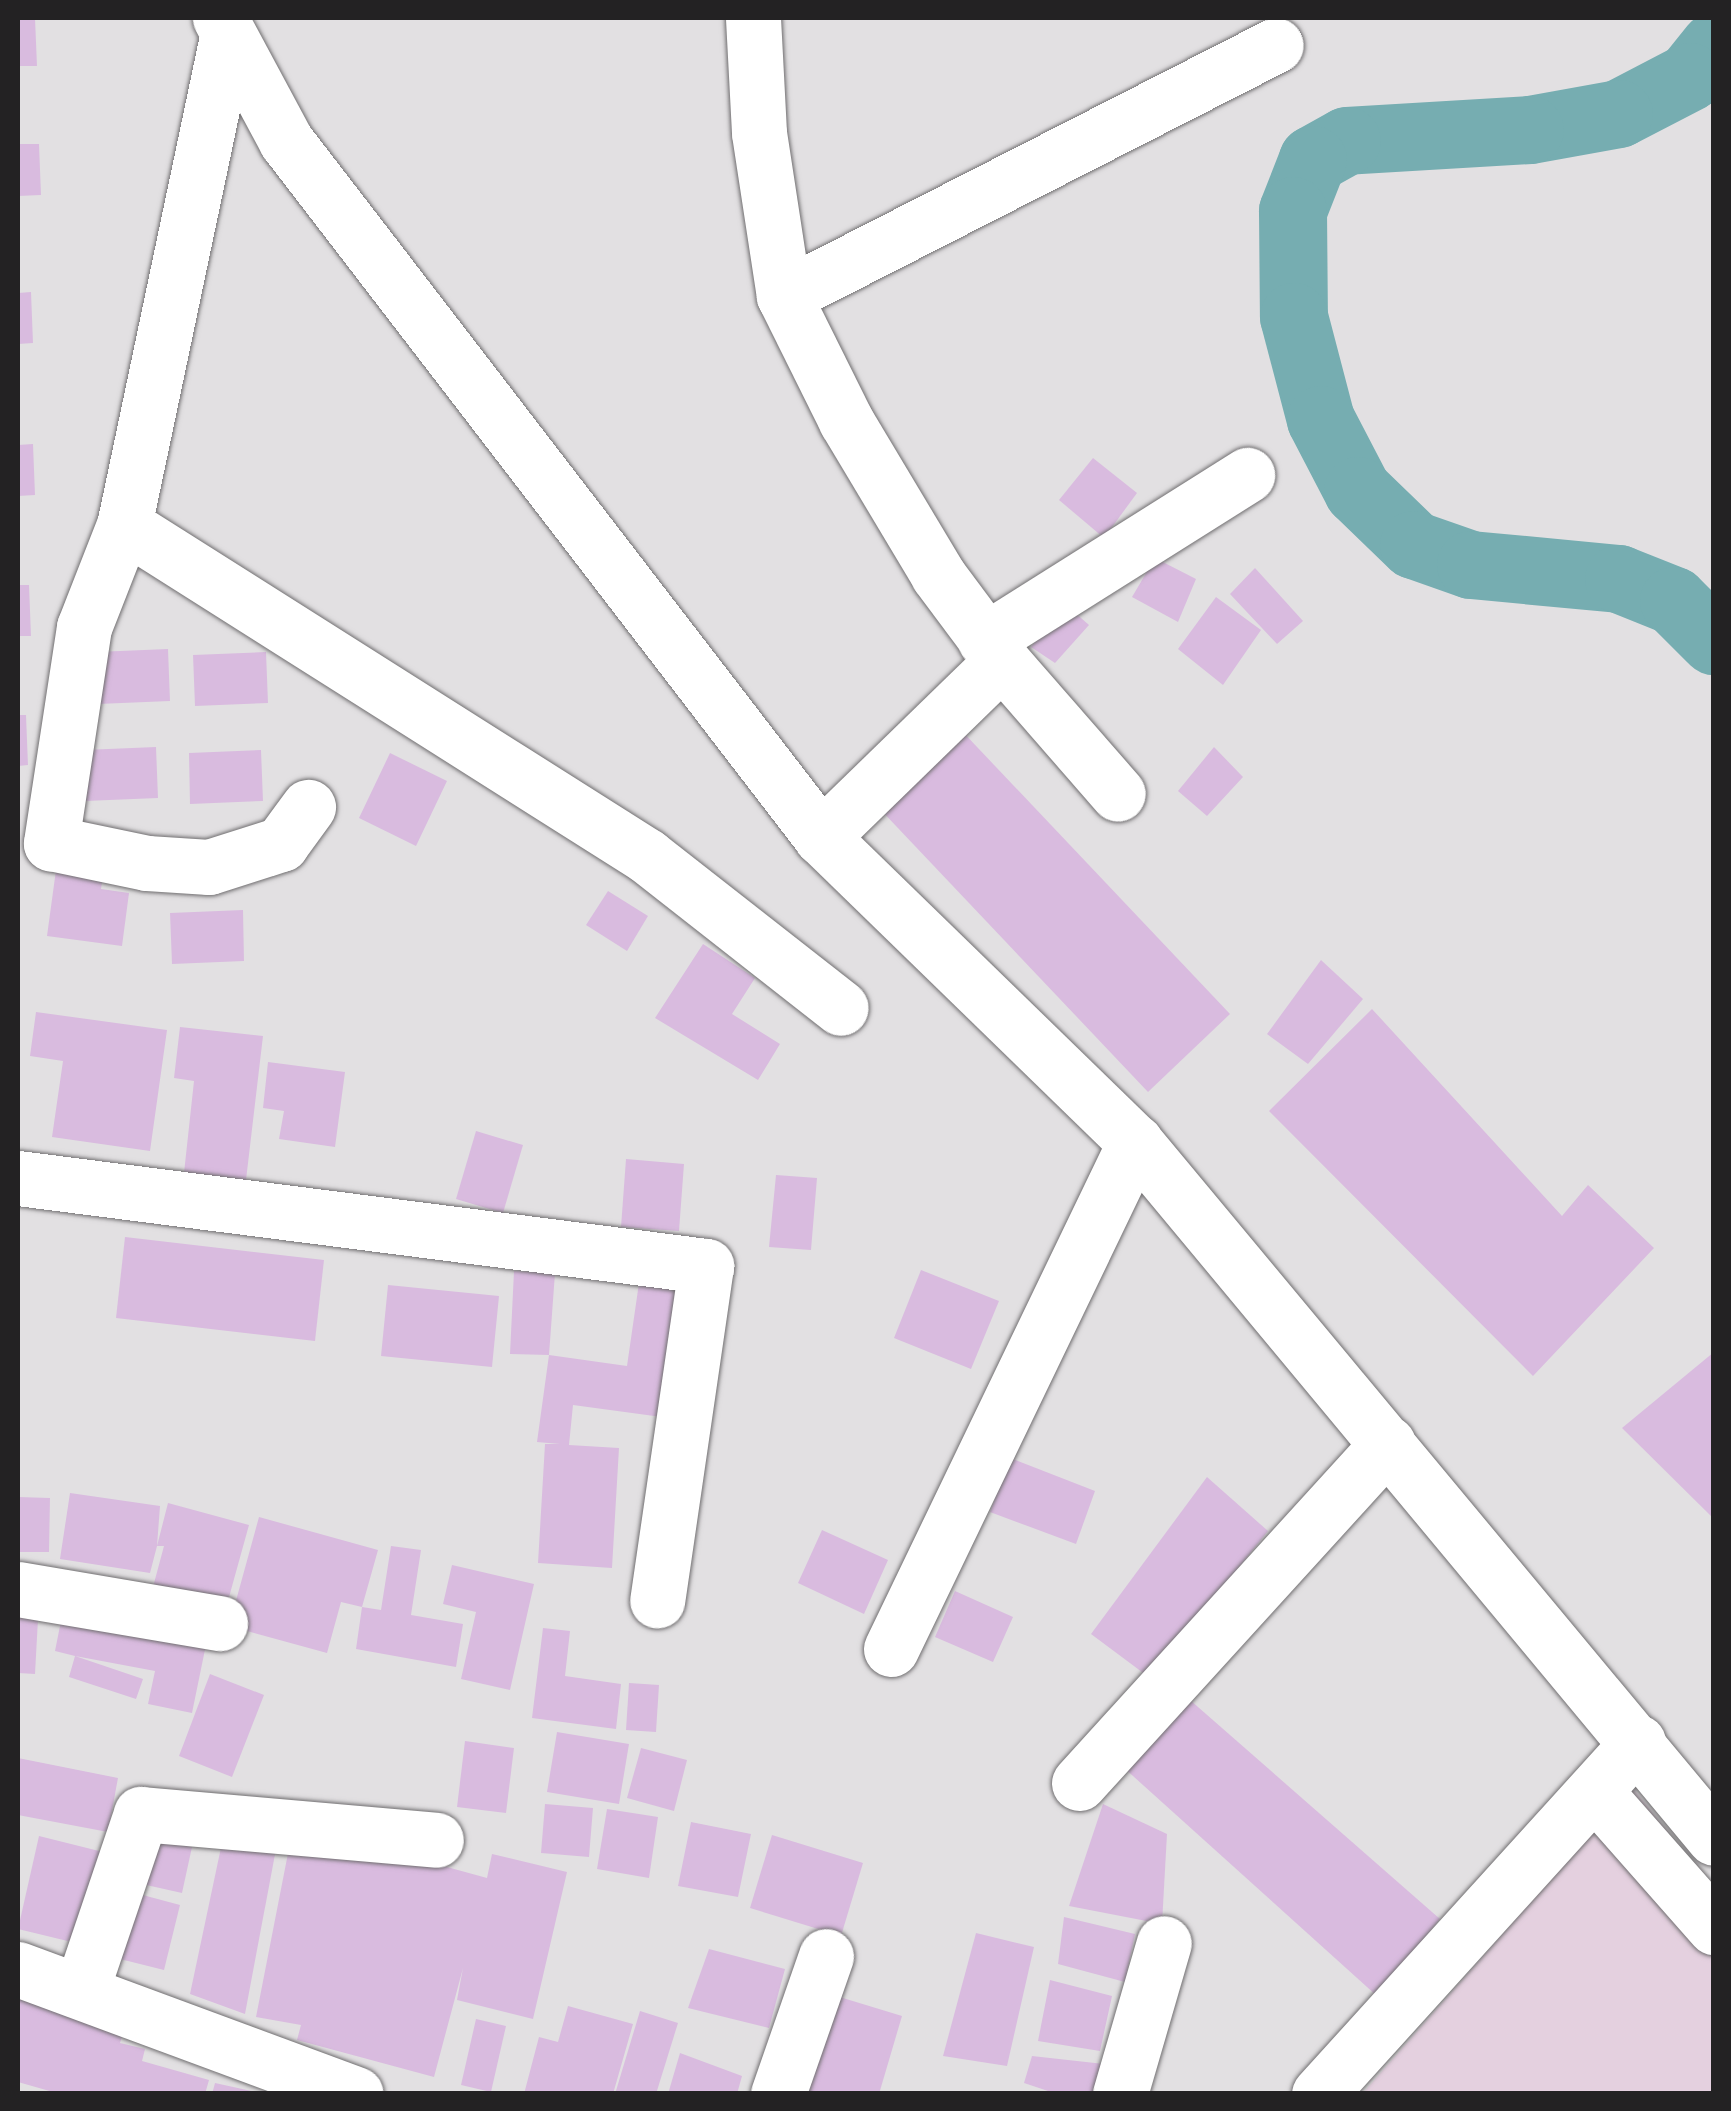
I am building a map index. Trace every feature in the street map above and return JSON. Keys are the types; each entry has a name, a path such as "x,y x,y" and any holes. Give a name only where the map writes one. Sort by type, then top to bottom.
{"street":[{"path":"753,18 759,133 784,296 892,500 994,650 1118,794"},
{"path":"224,27 124,525 84,627 51,843 147,864 209,867 282,844 308,807"},
{"path":"224,27 286,141 821,836 1135,1142 1714,1838"},
{"path":"784,296 1276,45"},
{"path":"821,836 994,650 1247,475"},
{"path":"124,525 648,856 841,1008"},
{"path":"891,1649 1135,1142"},
{"path":"18,1178 706,1266 657,1600"},
{"path":"1079,1783 1388,1444"},
{"path":"18,1589 220,1623"},
{"path":"1320,2094 1638,1742"},
{"path":"1596,1792 1714,1927"},
{"path":"81,1991 141,1814 436,1840"},
{"path":"1120,2094 1164,1943"},
{"path":"778,2094 826,1956"},
{"path":"18,1969 356,2094"}],"shaded area":[{"path":"1632,1787 1713,1888 1713,2093 1362,2094"}],"building":[{"path":"18,18 35,18 37,66 18,66"},
{"path":"18,144 39,144 41,195 18,196"},
{"path":"31,292 33,343 18,344 18,293"},
{"path":"33,444 35,495 18,496 18,445"},
{"path":"1093,458 1137,493 1104,538 1059,500"},
{"path":"1155,558 1196,579 1178,622 1132,597"},
{"path":"1255,568 1303,621 1277,644 1230,594"},
{"path":"18,585 29,585 31,636 18,636"},
{"path":"1216,597 1261,630 1223,685 1178,649"},
{"path":"1065,604 1089,625 1055,663 1031,647"},
{"path":"168,649 170,701 98,704 96,652"},
{"path":"266,652 268,703 195,706 193,655"},
{"path":"18,715 26,715 28,765 18,766"},
{"path":"960,729 1230,1014 1148,1092 878,807"},
{"path":"156,747 158,798 85,801 84,750"},
{"path":"1214,747 1243,777 1207,816 1178,791"},
{"path":"261,750 263,801 190,804 189,753"},
{"path":"390,753 447,781 416,846 359,818"},
{"path":"56,870 103,876 101,889 129,893 122,946 47,936"},
{"path":"608,891 648,916 627,951 586,925"},
{"path":"243,910 244,961 172,964 170,913"},
{"path":"703,944 755,978 732,1014 780,1044 758,1080 655,1018"},
{"path":"1321,960 1363,999 1308,1064 1267,1034"},
{"path":"1372,1009 1562,1216 1588,1185 1654,1248 1533,1376 1269,1111"},
{"path":"36,1012 167,1030 150,1151 52,1137 63,1061 30,1056"},
{"path":"180,1027 263,1036 246,1180 184,1173 194,1081 174,1078"},
{"path":"268,1062 345,1072 335,1147 279,1139 284,1111 263,1108"},
{"path":"476,1131 523,1145 503,1213 456,1199"},
{"path":"626,1159 684,1164 679,1231 621,1227"},
{"path":"776,1175 817,1178 811,1250 769,1247"},
{"path":"125,1237 324,1260 315,1341 116,1318"},
{"path":"921,1270 999,1301 971,1369 894,1338"},
{"path":"514,1271 555,1273 549,1355 510,1354"},
{"path":"640,1276 687,1283 669,1418 573,1405 569,1445 619,1448 612,1568 538,1563 545,1444 560,1444 537,1442 549,1355 627,1366"},
{"path":"388,1285 499,1296 492,1367 381,1356"},
{"path":"1714,1352 1714,1519 1622,1428"},
{"path":"1010,1458 1095,1491 1076,1544 990,1512"},
{"path":"1207,1477 1268,1531 1150,1678 1091,1634"},
{"path":"70,1493 160,1506 150,1573 60,1559"},
{"path":"18,1497 50,1498 49,1552 18,1552"},
{"path":"168,1503 249,1525 226,1608 153,1587 164,1546 157,1546"},
{"path":"259,1517 378,1550 362,1607 341,1602 327,1653 229,1626"},
{"path":"822,1530 888,1560 864,1614 798,1583"},
{"path":"391,1546 421,1550 411,1615 463,1624 456,1667 356,1649 362,1607 381,1610"},
{"path":"452,1565 534,1584 510,1690 461,1679 476,1612 443,1604"},
{"path":"955,1591 1013,1617 993,1662 935,1637"},
{"path":"18,1600 38,1619 35,1674 18,1673"},
{"path":"65,1601 209,1630 192,1713 148,1704 155,1671 55,1651"},
{"path":"543,1628 570,1631 565,1676 621,1684 616,1729 532,1718"},
{"path":"75,1656 143,1679 136,1699 69,1677"},
{"path":"210,1674 264,1695 232,1777 179,1756"},
{"path":"629,1683 659,1685 656,1732 626,1730"},
{"path":"1190,1700 1440,1919 1377,1996 1123,1767"},
{"path":"557,1732 629,1744 619,1804 547,1792"},
{"path":"465,1741 514,1748 506,1813 457,1807"},
{"path":"641,1748 687,1760 674,1811 627,1798"},
{"path":"18,1758 118,1778 108,1832 18,1815"},
{"path":"545,1804 593,1808 589,1857 541,1853"},
{"path":"1103,1804 1167,1834 1162,1924 1069,1906"},
{"path":"607,1809 658,1817 649,1878 597,1869"},
{"path":"691,1822 751,1834 738,1897 678,1886"},
{"path":"772,1835 863,1863 841,1936 750,1908"},
{"path":"39,1836 103,1852 80,1944 18,1929"},
{"path":"143,1836 192,1847 182,1893 133,1882"},
{"path":"223,1838 276,1849 245,2014 190,1994"},
{"path":"290,1843 385,1850 487,1878 492,1854 567,1872 533,2019 457,2000 463,1968 434,2077 297,2040 301,2025 256,2017"},
{"path":"124,1890 180,1905 164,1970 108,1956"},
{"path":"1064,1917 1135,1934 1125,1982 1058,1964"},
{"path":"976,1933 1034,1947 1007,2066 943,2056"},
{"path":"709,1949 785,1969 769,2028 688,2008"},
{"path":"1050,1980 1112,1996 1100,2051 1038,2041"},
{"path":"820,1991 902,2016 879,2094 789,2094"},
{"path":"18,1993 126,2022 120,2043 145,2049 142,2061 209,2080 205,2094 60,2094 18,2082"},
{"path":"568,2006 633,2024 613,2094 524,2094 539,2037 558,2042"},
{"path":"640,2011 678,2023 656,2094 615,2094"},
{"path":"476,2019 506,2026 491,2092 461,2085"},
{"path":"680,2053 742,2076 737,2094 668,2094"},
{"path":"1032,2056 1104,2064 1094,2094 1057,2094 1024,2083"},
{"path":"215,2083 256,2092 256,2094 212,2094"}],"waterway":[{"path":"1714,47 1690,77 1619,114 1530,130 1347,141 1313,160 1293,211 1294,317 1321,420 1358,491 1414,545 1471,565 1619,579 1674,601 1714,641"}]}
